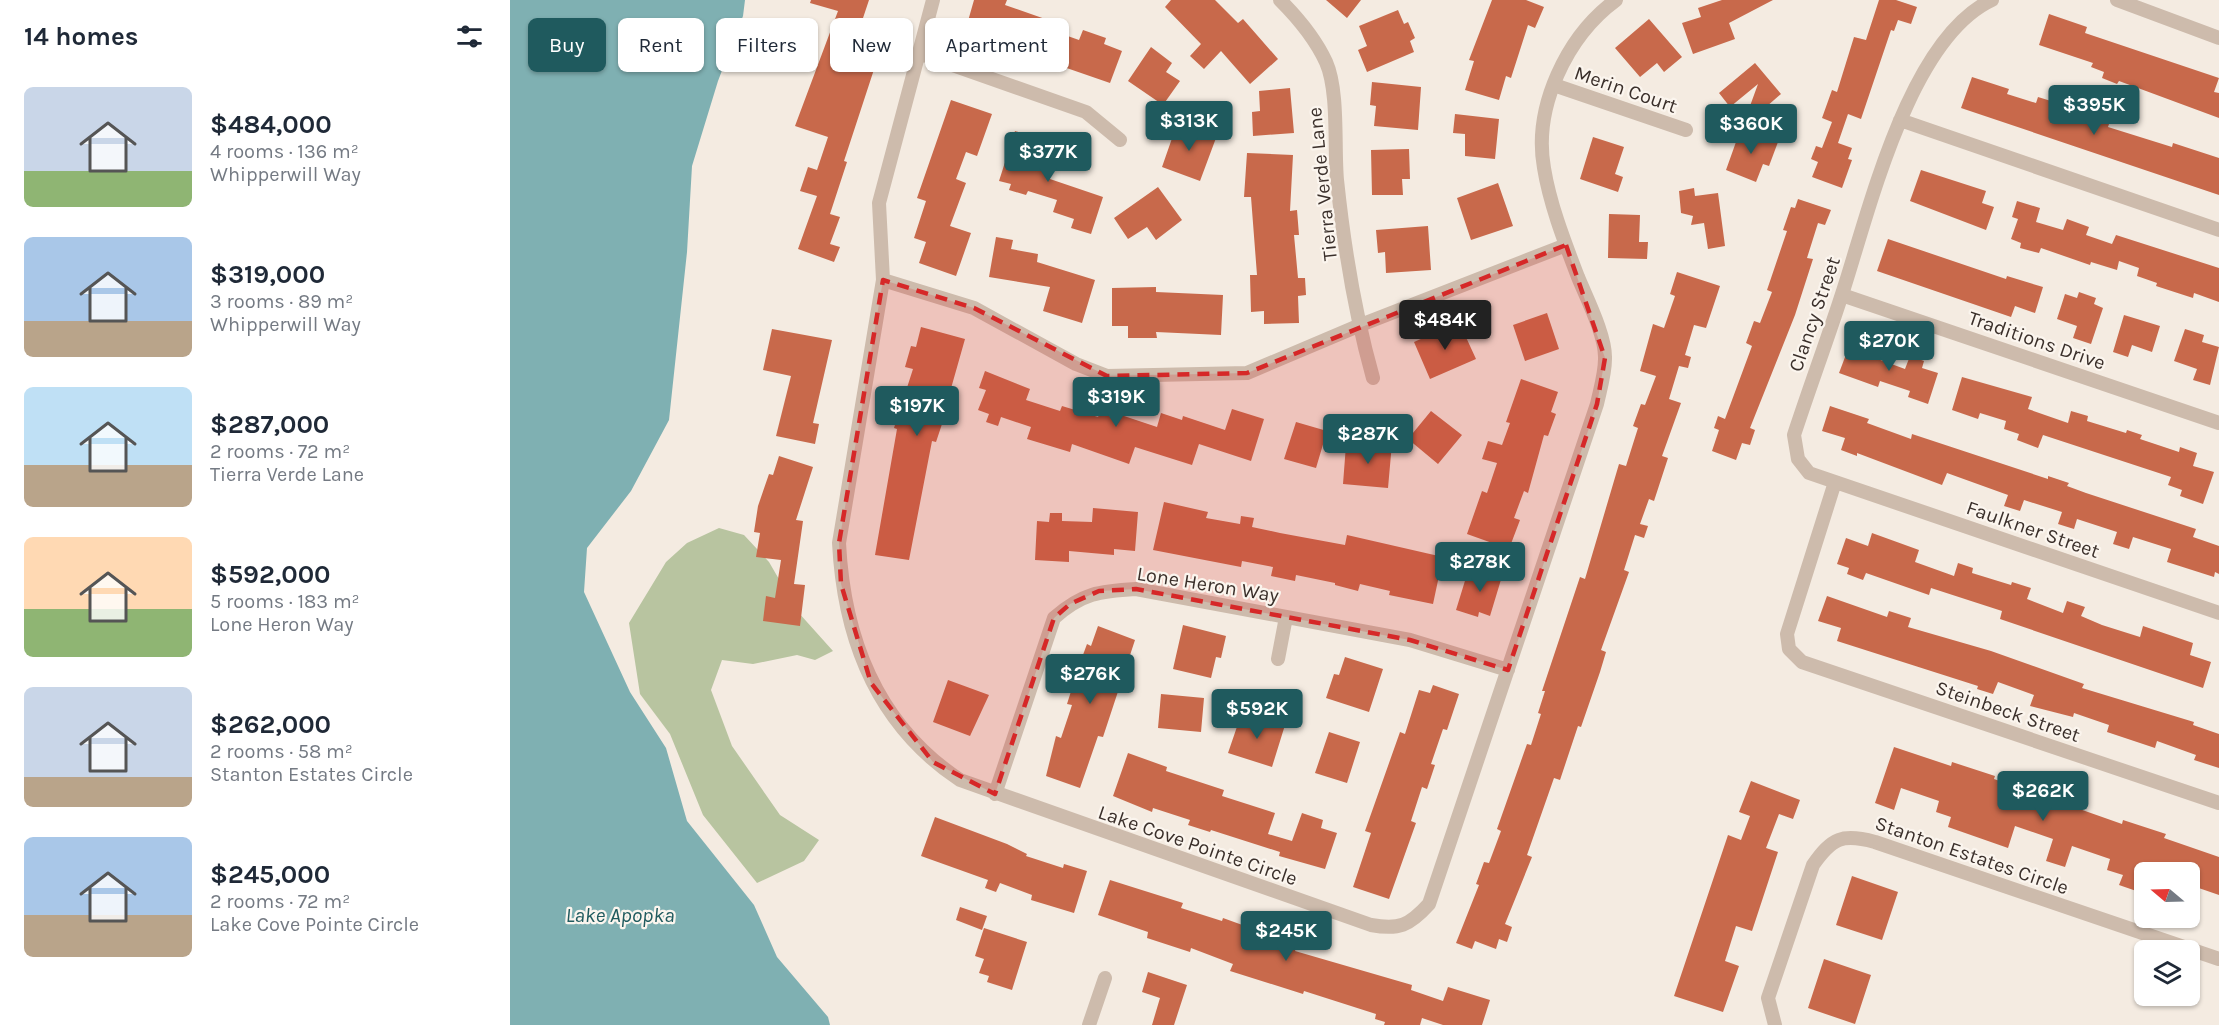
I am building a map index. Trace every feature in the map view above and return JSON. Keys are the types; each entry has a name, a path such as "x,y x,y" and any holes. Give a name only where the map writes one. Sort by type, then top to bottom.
{"street":[{"name":"Lake Cove Pointe Circle","path":"933,0 921,54 879,202 883,280 839,543 841,584 863,663 871,683 933,762 960,780 1360,921 1394,929 1416,918 1429,904 1598,404 1605,358 1595,321 1566,245 1544,168 1544,126 1554,84 1576,39 1616,0"},
{"name":"Tierra Verde Lane","path":"1281,0 1306,26 1327,64 1335,118 1337,179 1358,326 1373,378"},
{"name":"Clancy Street","path":"1835,482 1809,473 1798,459 1794,435 1900,120 1937,50 1976,8 1992,0"},
{"path":"2117,0 2219,38"},
{"path":"921,54 1086,112 1120,140"},
{"name":"Merin Court","path":"1554,84 1686,130"},
{"path":"1900,120 2219,230"},
{"path":"883,280 974,308 1076,364 1107,376 1247,373 1358,326 1566,245"},
{"name":"Traditions Drive","path":"1842,295 2219,423"},
{"name":"Faulkner Street","path":"1835,482 2219,613"},
{"name":"Steinbeck Street","path":"1835,482 1786,634 1789,649 1802,662 2219,803"},
{"name":"Lone Heron Way","path":"995,794 1054,618 1070,604 1099,591 1136,589 1410,640 1508,670"},
{"path":"1278,659 1286,617"},
{"name":"Stanton Estates Circle","path":"1774,1025 1768,998 1813,866 1825,849 1840,838 1856,837 1875,842 2219,959"},
{"path":"1089,1025 1105,978"}],"highlighted area":[{"path":"1566,245 1605,358 1597,404 1508,670 1410,640 1136,589 1099,591 1070,604 1054,618 995,794 933,762 871,683 841,584 839,543 883,280 974,308 1107,376 1247,373"}],"green space":[{"path":"719,528 744,535 769,562 798,612 833,651 815,660 797,655 753,664 722,660 711,690 732,746 780,815 819,840 804,861 757,883 703,815 670,734 640,694 629,623 666,562 687,543"}],"water":[{"name":"Lake Apopka","path":"510,0 745,0 742,18 716,18 716,72 721,72 692,166 687,252 669,420 631,491 587,548 584,592 630,692 666,748 687,821 754,905 777,957 828,1017 830,1025 510,1025"}],"building":[{"path":"811,0 869,0 863,18 835,18 838,11 810,3"},
{"path":"974,0 1007,0 1005,5 1042,18 969,18"},
{"path":"1171,0 1215,0 1238,23 1243,19 1278,59 1250,84 1221,51 1204,69 1190,56 1201,44 1165,7"},
{"path":"1326,0 1361,0 1347,18"},
{"path":"1492,0 1526,0 1544,7 1535,28 1528,25 1511,78 1506,76 1499,100 1465,90 1474,61 1469,60"},
{"path":"1722,0 1773,0 1729,23 1735,39 1693,54 1682,23 1701,17 1698,8"},
{"path":"1879,0 1896,0 1917,7 1911,24 1898,20 1894,31 1891,30 1861,119 1848,114 1838,143 1852,148 1848,159 1852,160 1842,188 1812,177 1818,162 1811,159 1816,146 1822,148 1832,122 1822,118 1832,90 1837,92 1854,37 1866,40"},
{"path":"1398,10 1404,24 1408,22 1415,38 1410,41 1414,52 1367,72 1358,50 1367,46 1359,26"},
{"path":"2049,14 2087,27 2085,33 2219,78 2214,92 2219,93 2219,118 2119,81 2117,84 2102,78 2104,72 2091,67 2093,63 2039,45"},
{"path":"1649,19 1682,57 1664,72 1657,63 1640,77 1615,48"},
{"path":"1083,30 1106,38 1104,44 1122,51 1110,83 1069,69 1069,36 1079,40"},
{"path":"830,32 830,72 873,72 844,161 847,162 830,214 840,217 830,244 840,247 834,262 798,249 817,196 800,191 808,167 817,170 828,137 795,126 815,72 818,72 818,64"},
{"path":"1151,47 1172,63 1166,72 1180,81 1163,105 1128,81"},
{"path":"1755,63 1781,94 1742,128 1758,84 1730,107 1719,93"},
{"path":"1972,77 2009,89 2007,94 2036,103 2038,97 2051,101 2049,108 2081,119 2082,112 2110,121 2108,127 2172,147 2173,143 2219,158 2219,195 1961,108"},
{"path":"1372,82 1421,87 1418,130 1374,126 1376,106 1370,105"},
{"path":"1290,88 1294,133 1253,136 1252,112 1260,111 1259,91"},
{"path":"951,100 992,114 977,156 966,152 956,179 966,183 950,226 971,233 956,276 919,263 926,242 914,238 926,201 917,198"},
{"path":"1455,114 1499,119 1495,159 1465,156 1465,134 1453,133"},
{"path":"1177,124 1216,138 1200,181 1162,167"},
{"path":"1741,128 1778,142 1769,166 1763,164 1756,182 1726,170"},
{"path":"1015,131 1037,138 1033,151 1054,157 1047,178 1103,197 1091,234 1071,228 1074,219 1053,212 1057,200 1028,191 1026,195 1009,190 1011,184 999,181"},
{"path":"1593,137 1624,147 1615,174 1623,177 1618,192 1580,179"},
{"path":"1409,149 1410,179 1402,179 1403,195 1372,195 1371,150"},
{"path":"1247,153 1293,155 1290,211 1297,210 1299,235 1294,235 1298,278 1305,278 1306,295 1298,296 1299,323 1264,324 1264,311 1251,312 1250,275 1257,275 1251,197 1244,197"},
{"path":"1921,170 1986,191 1982,203 1994,207 1986,230 1910,201"},
{"path":"1498,183 1513,226 1471,240 1457,198"},
{"path":"1158,187 1182,220 1156,240 1147,227 1128,239 1114,218"},
{"path":"1694,188 1695,196 1718,193 1725,246 1708,249 1704,223 1691,225 1693,216 1681,213 1679,191"},
{"path":"1798,199 1831,210 1825,225 1818,223 1807,258 1813,259 1795,315 1750,428 1755,430 1750,445 1742,443 1736,460 1712,451 1719,430 1714,428 1718,416 1725,419 1752,346 1746,343 1754,321 1760,323 1772,292 1767,290 1787,231 1783,230 1791,207 1795,208"},
{"path":"2017,201 2040,208 2036,222 2063,230 2067,219 2089,227 2086,235 2112,244 2116,235 2219,268 2219,302 2194,293 2193,298 2156,286 2157,283 2137,276 2139,268 2119,261 2117,270 2091,262 2090,265 2041,248 2039,253 2020,248 2021,243 2011,239 2018,219 2012,217"},
{"path":"1609,214 1640,215 1639,242 1648,242 1647,259 1608,258"},
{"path":"1428,226 1431,270 1386,273 1385,252 1378,253 1376,230"},
{"path":"996,237 1013,240 1011,249 1038,254 1037,262 1095,280 1082,323 1043,311 1050,287 989,277"},
{"path":"1888,239 2006,279 2007,276 2043,287 2035,313 2015,306 2011,317 1877,271"},
{"path":"1677,272 1720,286 1706,328 1694,325 1685,355 1691,357 1688,368 1679,366 1669,399 1681,403 1662,456 1668,458 1654,501 1649,499 1640,524 1648,526 1644,538 1635,535 1624,570 1629,572 1601,650 1606,652 1600,672 1581,727 1578,726 1560,780 1554,778 1527,855 1532,857 1505,924 1512,927 1507,942 1499,939 1496,949 1475,941 1472,949 1456,943 1479,885 1476,884 1484,862 1489,863 1501,831 1497,829 1527,744 1531,745 1541,714 1538,713 1545,691 1542,691 1580,577 1585,579 1619,464 1626,466 1638,428 1633,426 1641,404 1645,405 1656,376 1640,371 1653,324 1664,328 1675,296 1670,294"},
{"path":"1156,287 1156,292 1223,295 1221,335 1156,332 1157,338 1128,338 1128,326 1112,326 1112,288"},
{"path":"2079,292 2096,298 2094,304 2103,308 2091,344 2073,338 2077,326 2057,319 2065,294 2077,298"},
{"path":"1547,313 1559,349 1525,361 1513,325"},
{"path":"2124,315 2160,326 2152,352 2132,345 2128,357 2113,352"},
{"path":"1459,322 1476,359 1430,379 1414,342"},
{"path":"921,327 965,339 948,399 950,400 936,442 932,441 909,560 875,555 897,429 894,428 913,369 905,367 911,346 916,347"},
{"path":"772,329 832,340 813,423 819,424 815,444 776,436 791,376 763,370"},
{"path":"2185,329 2204,335 2202,342 2219,347 2210,385 2193,380 2197,369 2174,361"},
{"path":"1853,336 1868,342 1864,354 1905,369 1910,356 1924,361 1922,368 1938,373 1928,404 1908,397 1910,391 1880,381 1878,387 1839,373"},
{"path":"985,371 1030,389 1026,400 1060,411 1062,406 1098,417 1100,413 1120,420 1121,415 1157,427 1161,413 1182,420 1183,416 1225,430 1232,409 1264,419 1251,461 1199,444 1192,465 1135,447 1129,464 1072,444 1070,452 1027,439 1031,427 1001,417 998,426 986,422 989,414 978,410 986,390 979,388"},
{"path":"1962,377 2032,397 2028,409 2068,423 2071,411 2088,416 2087,421 2126,433 2127,430 2142,435 2140,439 2179,452 2180,447 2197,453 2193,466 2214,472 2203,504 2180,496 2182,490 2168,485 2171,477 2043,435 2038,448 2017,440 2019,434 2004,429 2006,421 1980,413 1978,419 1952,410"},
{"path":"1521,379 1558,392 1551,412 1556,414 1548,436 1544,435 1528,493 1524,491 1514,518 1520,520 1509,549 1467,534 1482,491 1487,493 1497,463 1482,459 1488,441 1502,445 1510,423 1506,422"},
{"path":"1830,406 1869,419 1867,423 1911,439 1912,434 2048,479 2048,476 2069,483 2067,486 2086,493 2196,529 2193,537 2219,546 2219,574 2215,572 2214,577 2167,562 2171,549 2133,537 2129,549 2113,544 2117,532 2077,519 2074,529 2058,524 2062,512 2024,500 2020,511 2004,506 2008,495 1947,473 1942,485 1857,453 1857,456 1841,450 1845,438 1822,431"},
{"path":"1431,411 1462,435 1438,464 1408,439"},
{"path":"1296,422 1327,431 1316,468 1284,459"},
{"path":"1367,441 1392,443 1388,488 1343,484 1346,445 1366,447"},
{"path":"779,456 813,467 796,520 803,521 794,584 805,585 800,626 763,621 766,596 775,598 781,560 756,557 760,533 754,532 758,506 769,474 773,475"},
{"path":"1164,502 1208,512 1206,518 1240,524 1241,516 1254,518 1252,527 1280,533 1345,545 1347,535 1443,557 1433,604 1389,595 1390,591 1360,584 1358,591 1335,585 1335,583 1296,575 1295,581 1271,576 1273,567 1242,561 1241,567 1153,550"},
{"path":"1093,508 1138,512 1135,551 1114,549 1114,555 1069,551 1069,562 1035,560 1037,521 1049,522 1050,513 1062,513 1062,521 1092,522"},
{"path":"1872,533 1919,550 1915,562 1954,576 1958,563 1973,568 1972,573 2011,585 2012,582 2031,588 2027,599 2063,613 2067,601 2085,607 2081,616 2102,625 2140,637 2143,626 2193,643 2190,655 2211,662 2203,688 2000,619 2002,611 1931,588 1929,595 1866,573 1863,580 1847,574 1849,568 1837,564 1846,538 1868,546"},
{"path":"1484,568 1503,573 1490,616 1479,612 1478,617 1456,610 1468,571 1482,575"},
{"path":"1827,596 1887,617 1889,611 1911,618 1908,627 1991,651 2084,684 2082,688 2194,722 2193,725 2219,734 2219,768 2194,760 2196,755 2157,741 2155,748 2107,732 2109,725 2074,713 2073,717 2030,706 2034,695 1998,682 1993,694 1977,689 1978,686 1837,641 1841,628 1818,621"},
{"path":"1183,625 1226,636 1221,658 1216,657 1211,678 1173,669"},
{"path":"1098,626 1135,640 1103,737 1098,736 1080,788 1046,776 1056,736 1061,738 1072,705 1067,704 1080,663 1087,644 1091,646"},
{"path":"1345,657 1383,669 1369,712 1326,698 1334,674 1339,675"},
{"path":"948,680 989,695 970,736 933,722"},
{"path":"1433,685 1459,694 1447,730 1443,729 1431,764 1435,765 1427,789 1422,787 1411,821 1416,823 1389,899 1353,887 1371,833 1365,831 1400,732 1405,734 1419,690 1430,693"},
{"path":"1161,694 1204,698 1201,732 1158,728"},
{"path":"1241,715 1261,722 1262,717 1285,725 1272,767 1228,753"},
{"path":"1329,732 1360,742 1347,783 1315,773"},
{"path":"1894,747 1951,766 1952,762 2122,824 2123,820 2166,834 2164,838 2219,857 2219,895 2200,888 2200,862 2134,862 2134,890 2119,885 2123,875 2107,870 2110,859 2072,846 2065,867 2046,861 2053,839 2015,826 2008,848 1948,827 1951,817 1936,812 1939,801 1901,788 1894,810 1875,803"},
{"path":"1128,753 1167,767 1166,771 1224,790 1222,796 1275,813 1268,834 1292,841 1302,813 1323,820 1321,828 1337,833 1325,869 1279,856 1280,852 1188,825 1190,820 1153,808 1152,812 1113,796"},
{"path":"1751,781 1800,800 1793,819 1779,814 1766,848 1778,852 1752,931 1736,926 1725,961 1739,966 1723,1012 1674,996 1728,835 1741,840 1750,816 1739,812"},
{"path":"935,817 1007,844 1027,854 1026,856 1063,868 1064,864 1087,871 1074,913 1031,900 1032,895 1000,883 996,892 985,888 988,880 921,856"},
{"path":"1852,876 1898,892 1882,940 1836,925"},
{"path":"1110,880 1183,903 1181,908 1222,921 1223,918 1259,931 1258,933 1297,946 1295,951 1412,985 1411,990 1443,1001 1448,987 1490,1000 1482,1025 1443,1025 1422,1018 1420,1025 1384,1025 1385,1022 1375,1019 1376,1014 1230,971 1233,964 1191,948 1190,952 1147,938 1148,932 1098,915"},
{"path":"960,907 987,916 982,930 956,920"},
{"path":"984,928 1027,942 1012,990 987,982 989,976 979,973 984,959 975,956"},
{"path":"1824,959 1871,975 1855,1024 1808,1008"},
{"path":"1148,972 1187,985 1174,1025 1152,1025 1160,998 1142,992"}]}
